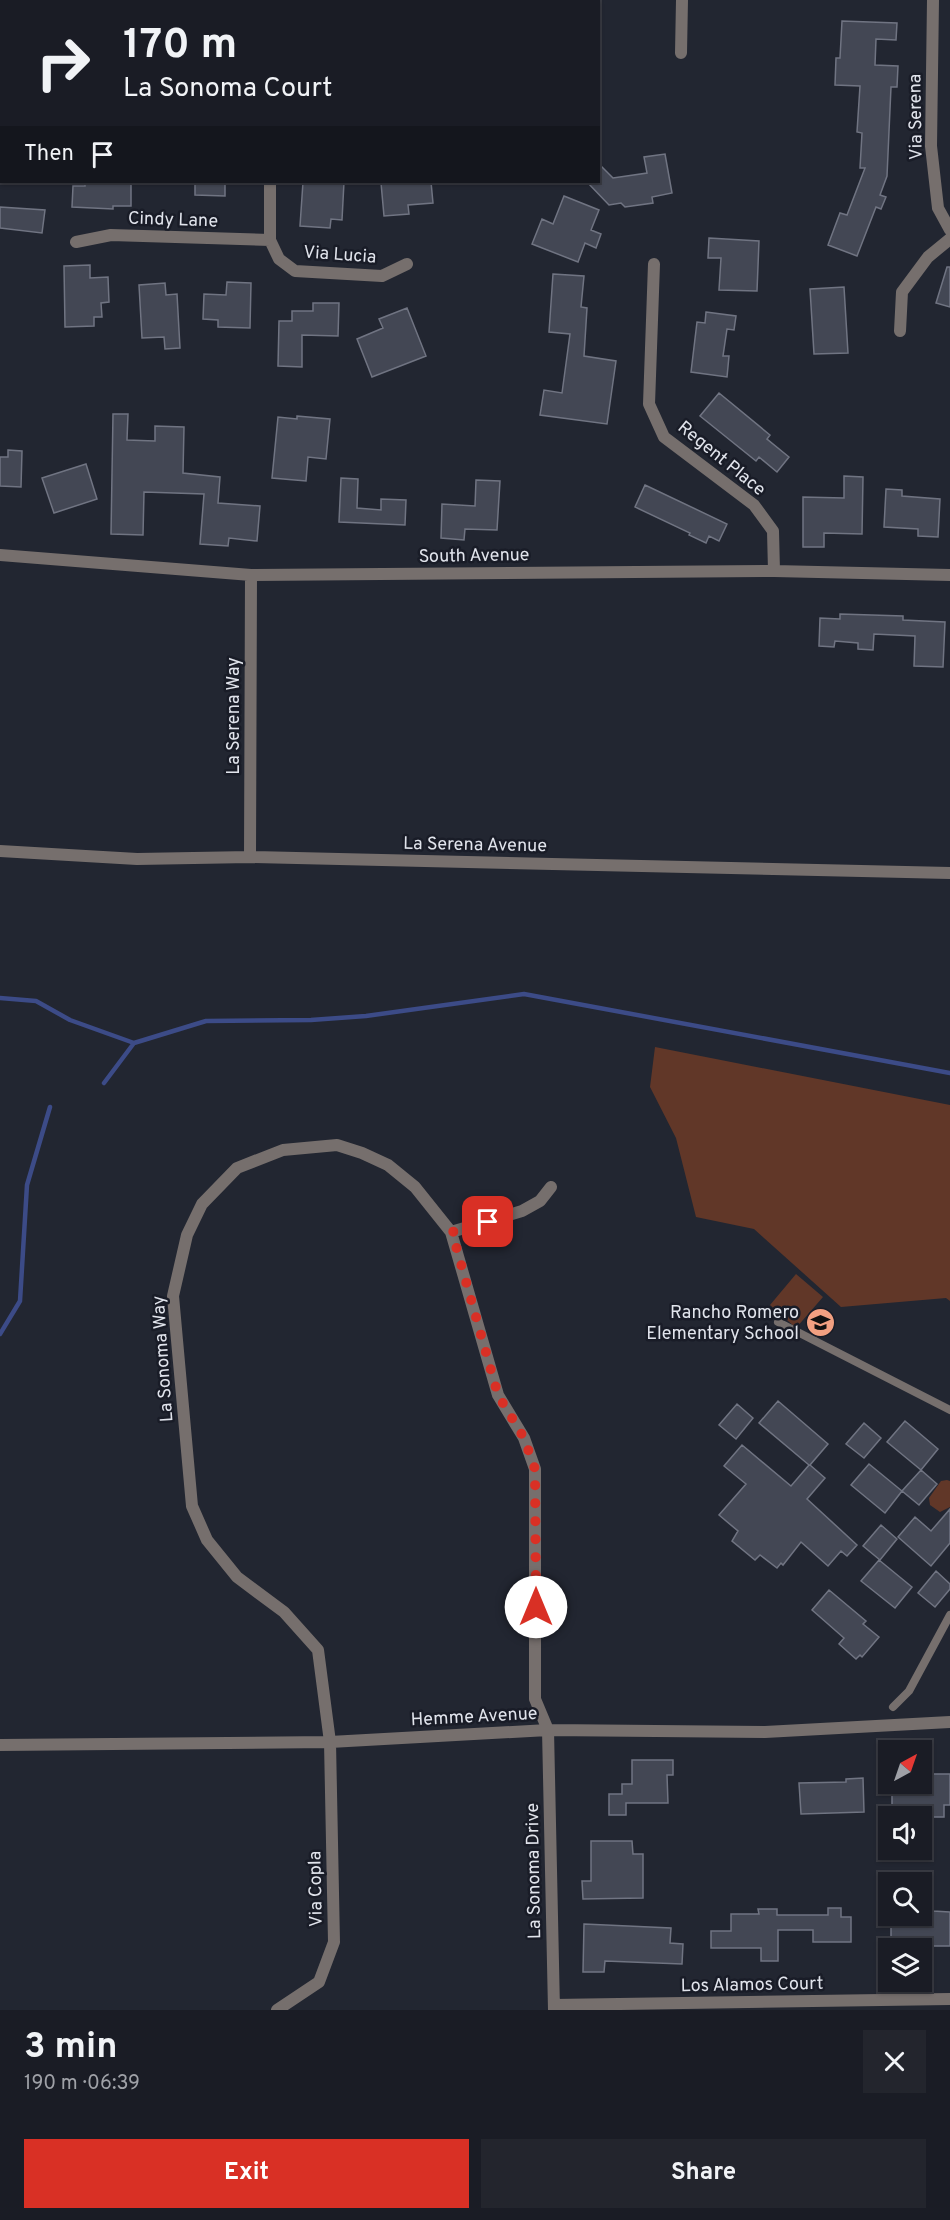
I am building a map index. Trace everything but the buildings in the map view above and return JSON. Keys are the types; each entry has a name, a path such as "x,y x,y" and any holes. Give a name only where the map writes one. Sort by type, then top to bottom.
{"street":[{"path":"681,53 682,0"},
{"name":"Via Serena","path":"933,0 931,146 938,208 950,230"},
{"path":"270,183 270,240"},
{"name":"Cindy Lane","path":"76,242 111,235 270,240"},
{"path":"900,331 902,292 928,257 950,239"},
{"name":"Via Lucia","path":"270,240 279,259 295,271 382,276 406,264"},
{"name":"Regent Place","path":"654,264 649,404 664,437 754,505 773,531 774,571"},
{"name":"South Avenue","path":"0,555 251,576 774,571 950,575"},
{"name":"La Serena Way","path":"250,857 251,576"},
{"name":"La Serena Avenue","path":"0,851 137,859 250,857 950,873"},
{"name":"La Sonoma Way","path":"330,1742 318,1650 284,1612 237,1577 207,1540 192,1506 173,1296 187,1235 202,1204 237,1168 283,1150 336,1145 362,1153 388,1165 415,1187 434,1207 452,1232 498,1395 524,1438 535,1469 536,1699 548,1730"},
{"path":"452,1232 522,1211 540,1201 551,1187"},
{"name":"Hemme Avenue","path":"0,1745 330,1742 548,1730 765,1732 950,1722"},
{"name":"La Sonoma Drive","path":"548,1730 554,2008"},
{"name":"Via Copla","path":"278,2010 319,1982 334,1942 330,1742"},
{"name":"Los Alamos Court","path":"554,2008 950,1999"}],"lane":[{"path":"778,1322 950,1410"},
{"path":"893,1707 909,1690 950,1615"}],"shaded area":[{"path":"655,1047 950,1105 950,1301 946,1298 841,1307 754,1229 696,1217 676,1138 650,1087"},
{"path":"796,1274 823,1297 796,1328 770,1305"},
{"path":"941,1481 950,1481 950,1507 940,1512 930,1505 929,1498"}],"waterway":[{"path":"104,1083 134,1043 206,1021 311,1020 366,1016 524,994 950,1073"},
{"path":"0,998 36,1001 70,1020 134,1043"},
{"path":"0,1334 20,1301 27,1185 50,1107"}],"place":[{"name":"Rancho Romero Elementary School","path":"820,1322"}],"route":[{"path":"488,1222 452,1232 498,1395 524,1438 535,1469 536,1607"}]}
